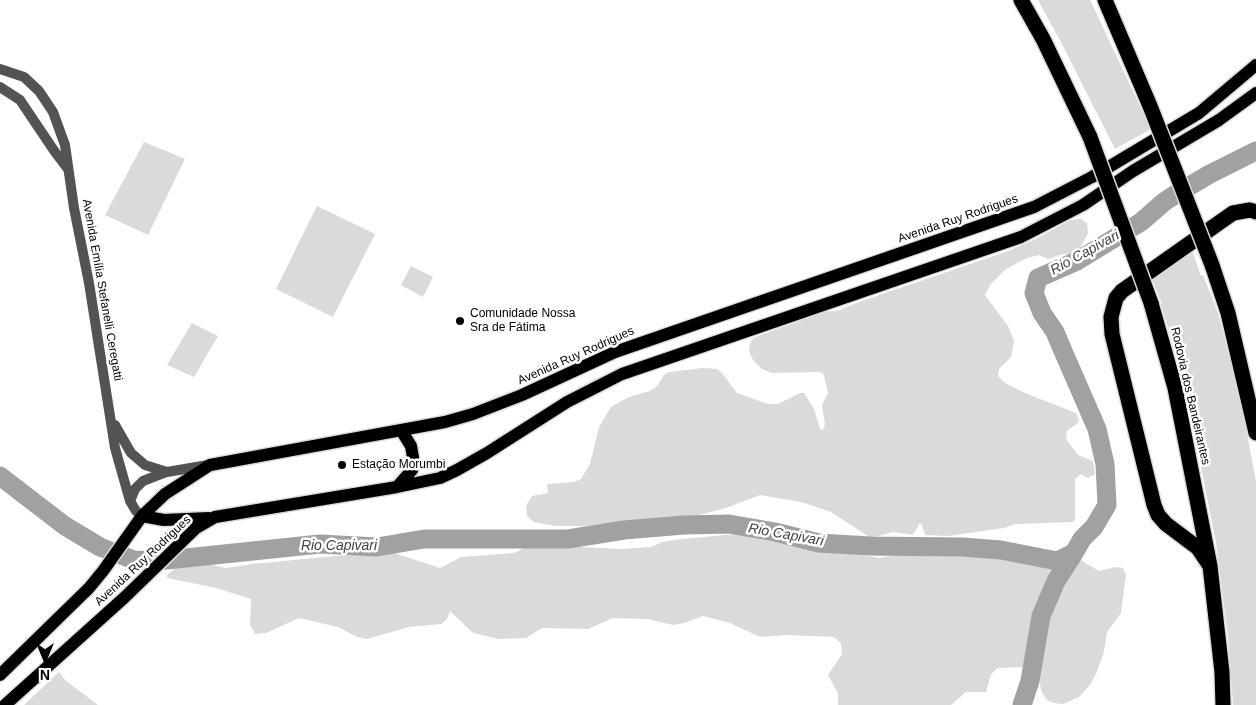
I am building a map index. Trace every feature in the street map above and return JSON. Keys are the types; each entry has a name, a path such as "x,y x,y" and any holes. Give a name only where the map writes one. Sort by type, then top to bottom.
{"highway":[{"name":"Rodovia dos Bandeirantes","path":"1021,0 1043,39 1090,136 1163,341 1175,388 1210,566 1222,672 1223,705"},
{"path":"1105,0 1150,106 1212,265 1228,313 1256,433"},
{"path":"1210,566 1198,548 1166,524 1158,515 1112,334 1110,317 1116,298 1122,291 1233,213 1250,210 1256,212"}],"main road":[{"name":"Avenida Ruy Rodrigues","path":"0,675 55,623 103,571 142,516 165,494 210,464 445,422 482,411 522,395 615,352 823,278 1034,208 1092,177 1199,113 1256,64"},
{"name":"Avenida Ruy Rodrigues","path":"5,705 148,575 196,528 215,517 397,487 440,478 457,470 567,402 622,374 1021,237 1083,205 1142,166 1219,120 1256,93"},
{"path":"397,487 412,470 414,462 411,446 401,430"},
{"path":"142,516 164,520 215,517"}],"street":[{"name":"Avenida Emília Stefanelli Ceregatti","path":"0,69 24,77 39,91 50,106 65,145 115,448 130,501 136,511 142,516"},
{"name":"Avenida Emília Stefanelli Ceregatti","path":"0,87 20,100 69,170"},
{"name":"Avenida Emília Stefanelli Ceregatti","path":"110,415 124,443 138,460 152,468 167,472"},
{"path":"130,501 135,490 143,481 167,472 210,464"}],"shaded area":[{"path":"1038,0 1090,0 1151,129 1115,149"},
{"path":"144,142 185,159 148,235 105,215"},
{"path":"317,206 375,234 333,317 276,289"},
{"path":"1081,219 1087,223 1088,233 1077,255 1063,254 1048,259 1039,255 1027,258 1006,269 990,285 985,295 1008,326 1014,341 1011,357 999,369 998,376 1005,383 1025,393 1076,413 1079,422 1067,431 1066,439 1078,455 1093,461 1095,474 1088,478 1081,474 1075,479 1075,519 1073,522 1015,524 1004,528 948,536 925,535 920,523 913,535 893,532 871,538 831,512 801,502 760,495 726,508 688,518 584,526 556,526 534,522 527,516 526,506 532,496 548,493 547,484 574,482 581,479 590,464 599,427 611,407 629,397 650,391 669,372 703,368 717,369 737,393 768,404 778,404 800,393 804,393 814,409 820,429 823,430 825,424 822,405 828,393 824,375 820,372 772,373 762,369 753,360 749,351 753,338 824,312 840,310 1008,251 1034,240 1071,220"},
{"path":"1192,250 1201,276 1203,275 1218,313 1244,417 1256,481 1256,705 1233,705 1228,637 1216,543 1184,380 1162,304 1151,277"},
{"path":"411,266 433,277 423,297 401,285"},
{"path":"192,323 218,336 194,377 167,365"},
{"path":"748,533 771,539 820,541 862,555 880,558 964,542 1002,550 1054,556 1069,566 1074,565 1080,560 1099,571 1116,567 1123,568 1126,575 1121,613 1107,632 1104,652 1096,674 1089,686 1079,697 1063,704 1047,700 1041,691 1038,667 1034,663 1025,667 998,668 991,674 986,692 966,692 951,705 838,705 838,693 828,675 842,654 841,643 834,637 788,635 760,637 730,623 703,616 673,625 647,619 613,618 588,629 542,628 526,638 499,639 473,633 450,611 447,619 441,624 409,627 367,639 357,637 338,627 299,618 266,633 255,634 250,625 251,599 216,588 167,578 168,574 183,562 193,561 226,568 388,551 440,568 461,557 514,553 526,547 539,545 621,549 651,547 662,542 681,539"},
{"path":"59,672 65,680 98,705 24,705"}],"waterway":[{"name":"Rio Capivari","path":"0,476 65,526 100,547 134,560 157,561 320,544 377,547 424,539 568,539 624,530 684,525 729,524 775,532 819,543 870,546 962,547 1001,550 1057,561 1074,553 1082,539 1094,527 1107,505 1105,464 1097,429 1055,332 1042,313 1034,293 1038,278 1077,261 1141,222 1176,194 1210,174 1256,151"},
{"path":"1022,705 1030,681 1041,616 1056,581 1074,553"}],"place":[{"name":"Comunidade Nossa Sra de Fátima","path":"460,321"},
{"name":"Estação Morumbi","path":"342,465"}]}
